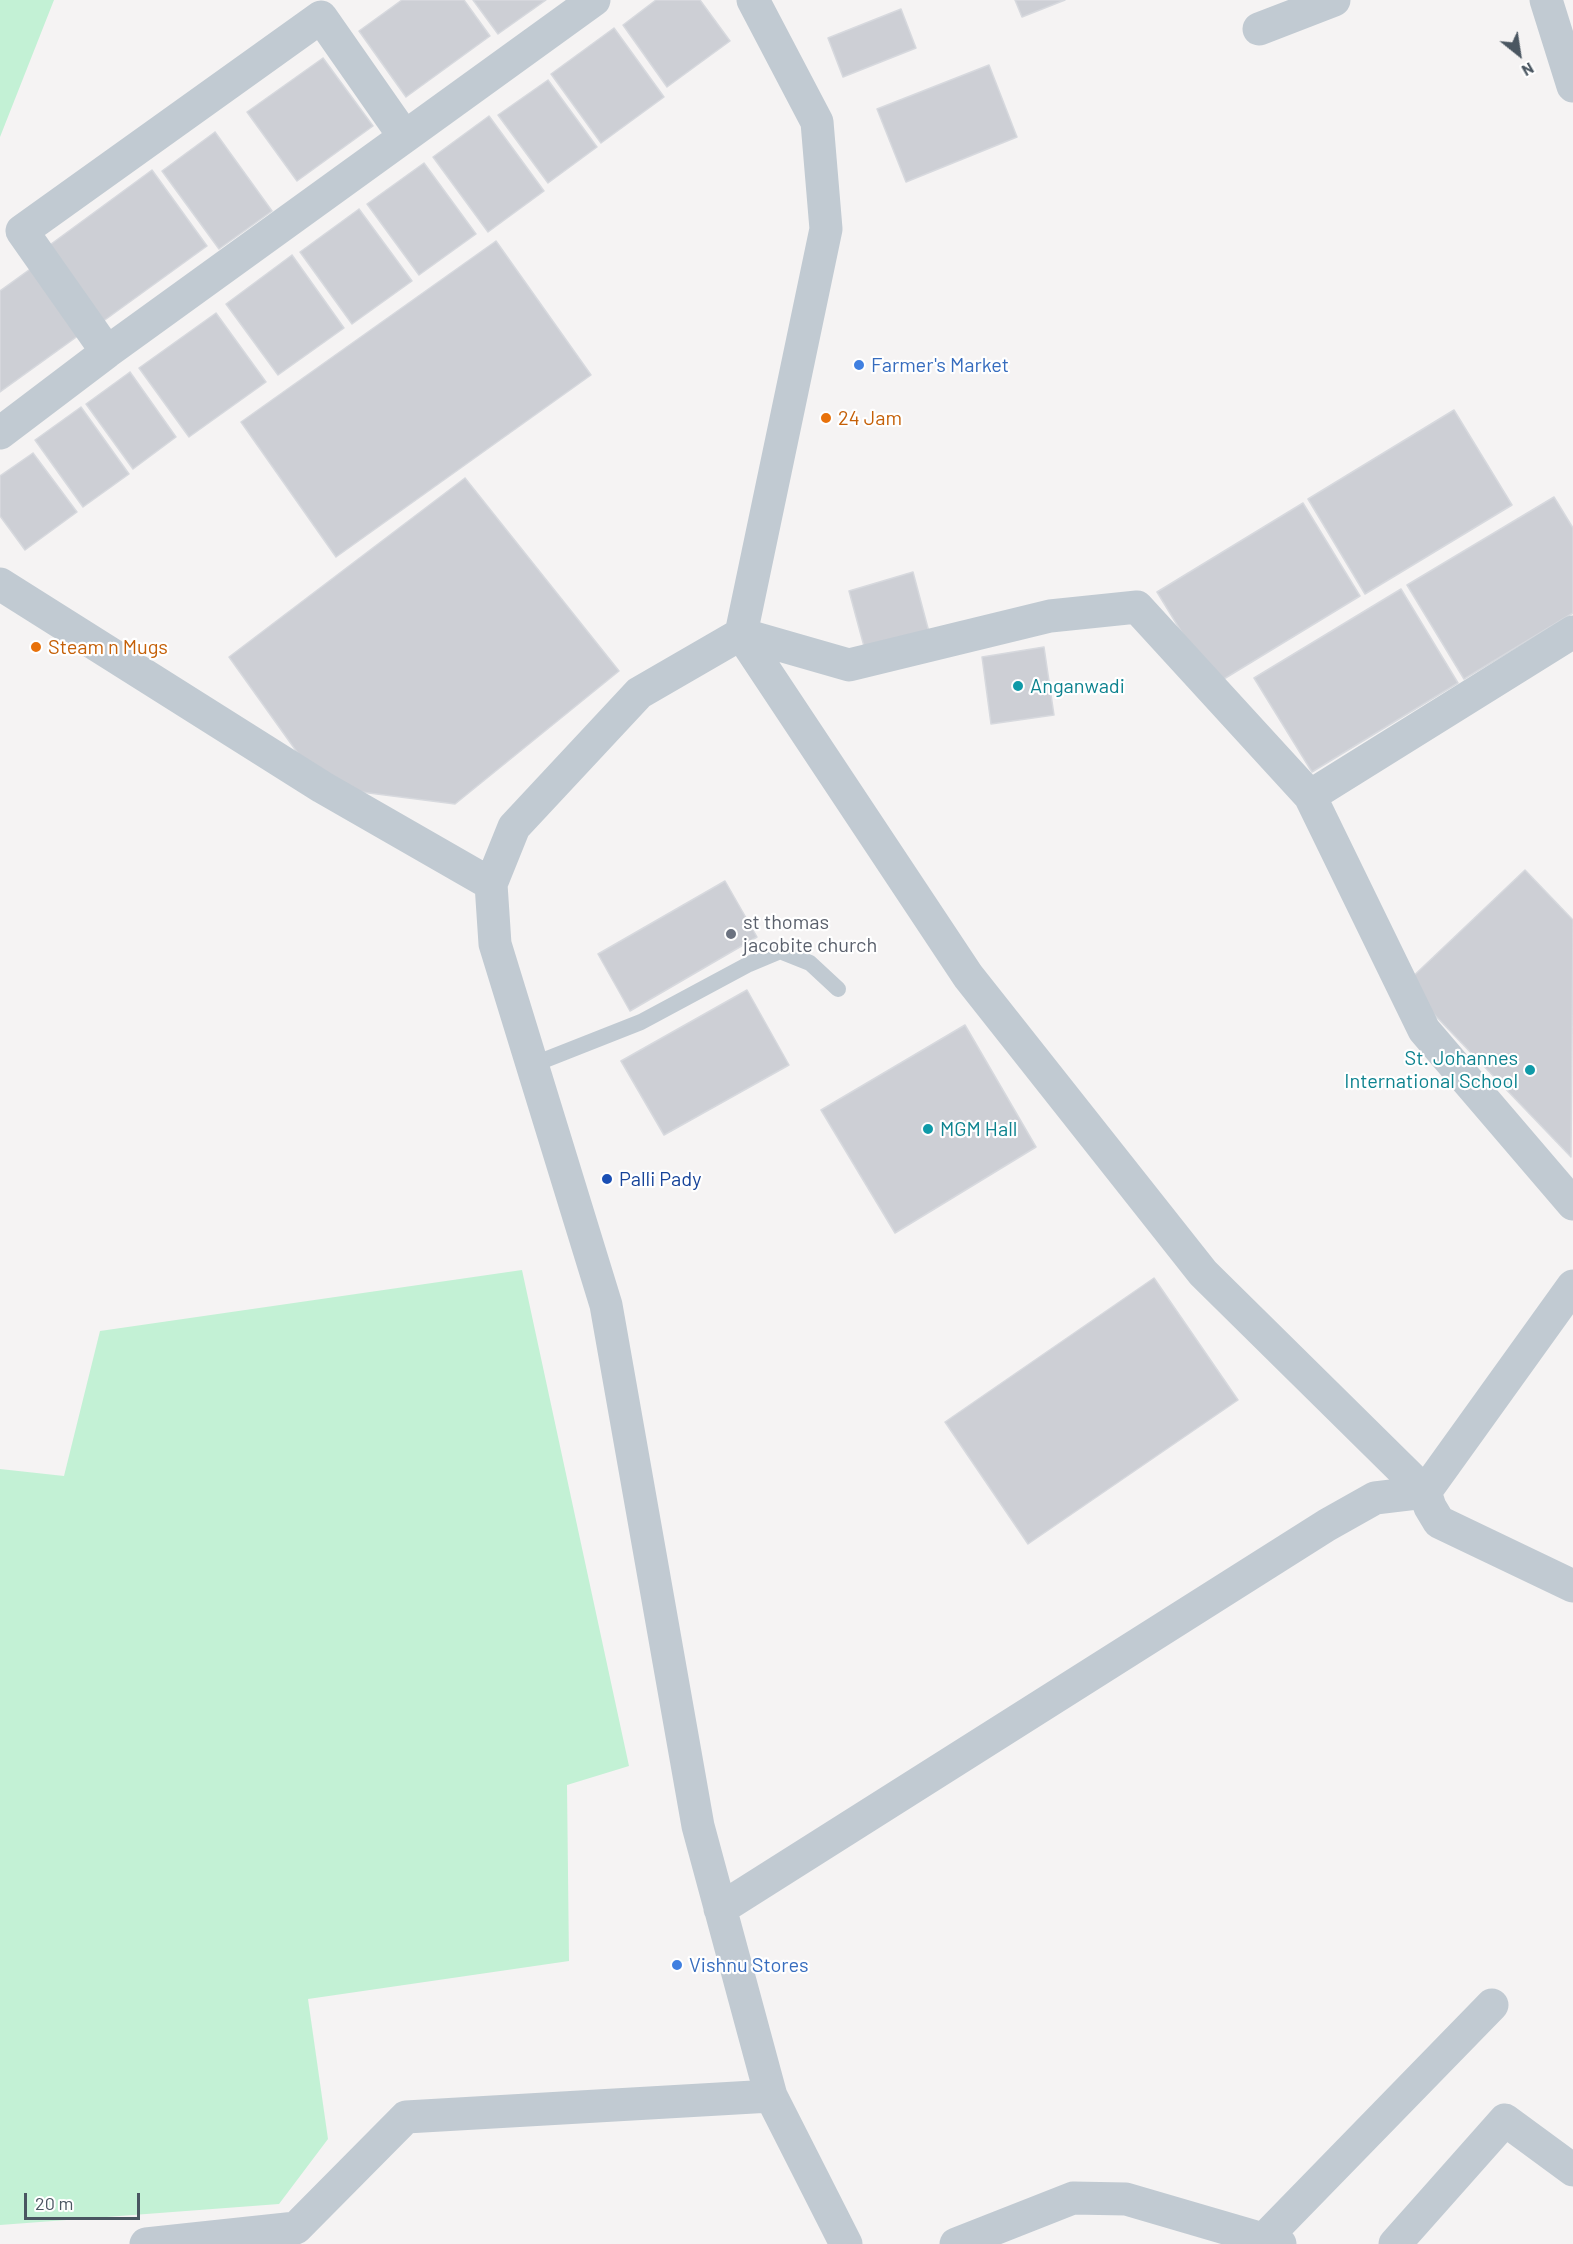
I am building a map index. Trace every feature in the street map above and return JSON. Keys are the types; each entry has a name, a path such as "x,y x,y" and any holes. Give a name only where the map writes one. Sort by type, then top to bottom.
{"street":[{"path":"0,434 107,352 594,0"},
{"path":"753,0 817,122 826,228 741,634 968,976 1203,1273 1425,1492 1430,1507 1439,1522 1573,1586"},
{"path":"1259,29 1334,0"},
{"path":"1546,0 1573,86"},
{"path":"107,352 22,231 321,17 404,136"},
{"path":"0,584 322,787 491,884"},
{"path":"846,2244 771,2096 698,1826 606,1305 495,944 491,884 514,827 639,693 741,634 849,665 1050,616 1137,607 1310,796 1424,1030 1573,1204"},
{"path":"1310,796 1573,633"},
{"path":"720,1909 1327,1525 1375,1498 1425,1492 1573,1286"},
{"path":"956,2244 1073,2198 1126,2199 1272,2242 1492,2005"},
{"path":"146,2244 296,2228 406,2117 771,2096"},
{"path":"1395,2244 1505,2120 1573,2170"}],"lane":[{"path":"532,1065 641,1023 749,964 780,951 810,963 838,989"}],"green space":[{"path":"0,0 54,0 0,137"},
{"path":"522,1270 629,1766 567,1785 569,1961 308,1999 328,2139 279,2204 0,2225 0,1469 64,1476 100,1331"}],"building":[{"path":"402,0 464,0 490,36 406,97 359,31"},
{"path":"473,0 546,0 498,34"},
{"path":"656,0 700,0 730,41 667,87 623,25"},
{"path":"1015,0 1065,0 1022,17"},
{"path":"901,9 916,48 843,77 828,38"},
{"path":"614,28 664,97 601,143 551,74"},
{"path":"323,58 373,126 297,181 247,112"},
{"path":"989,65 1017,137 906,182 877,109"},
{"path":"548,80 597,147 548,183 498,115"},
{"path":"489,116 544,191 488,232 433,157"},
{"path":"215,132 272,211 219,249 162,171"},
{"path":"424,163 476,234 419,275 367,204"},
{"path":"152,170 207,246 102,322 47,247"},
{"path":"359,209 412,281 352,324 300,252"},
{"path":"496,241 591,375 336,557 241,422"},
{"path":"292,255 344,328 278,375 226,304"},
{"path":"33,267 82,333 0,392 0,291"},
{"path":"216,313 266,382 189,437 139,368"},
{"path":"130,372 176,437 133,469 86,404"},
{"path":"81,407 129,474 83,507 35,440"},
{"path":"1454,410 1512,505 1365,594 1308,499"},
{"path":"33,453 77,512 25,550 0,516 0,476"},
{"path":"465,478 619,671 455,804 322,787 229,657"},
{"path":"1554,497 1573,528 1573,613 1464,679 1407,585"},
{"path":"1303,503 1360,596 1214,685 1157,592"},
{"path":"913,572 929,632 865,650 849,591"},
{"path":"1401,589 1458,683 1312,772 1254,678"},
{"name":"Anganwadi","path":"1044,647 1054,715 991,724 982,657"},
{"name":"St. Johannes International School","path":"1525,870 1573,920 1571,1157 1405,984"},
{"path":"725,881 757,937 630,1011 598,954"},
{"path":"747,990 789,1065 664,1135 621,1061"},
{"name":"MGM Hall","path":"965,1025 1036,1147 895,1233 821,1110"},
{"path":"1154,1278 1238,1400 1028,1544 945,1422"}],"place":[{"name":"Farmer's Market","path":"859,365"},
{"name":"24 Jam","path":"826,418"},
{"name":"Steam n Mugs","path":"36,647"},
{"name":"Anganwadi","path":"1018,686"},
{"name":"st thomas jacobite church","path":"731,934"},
{"name":"St. Johannes International School","path":"1530,1070"},
{"name":"MGM Hall","path":"928,1129"},
{"name":"Palli Pady","path":"607,1179"},
{"name":"Vishnu Stores","path":"677,1965"}]}
